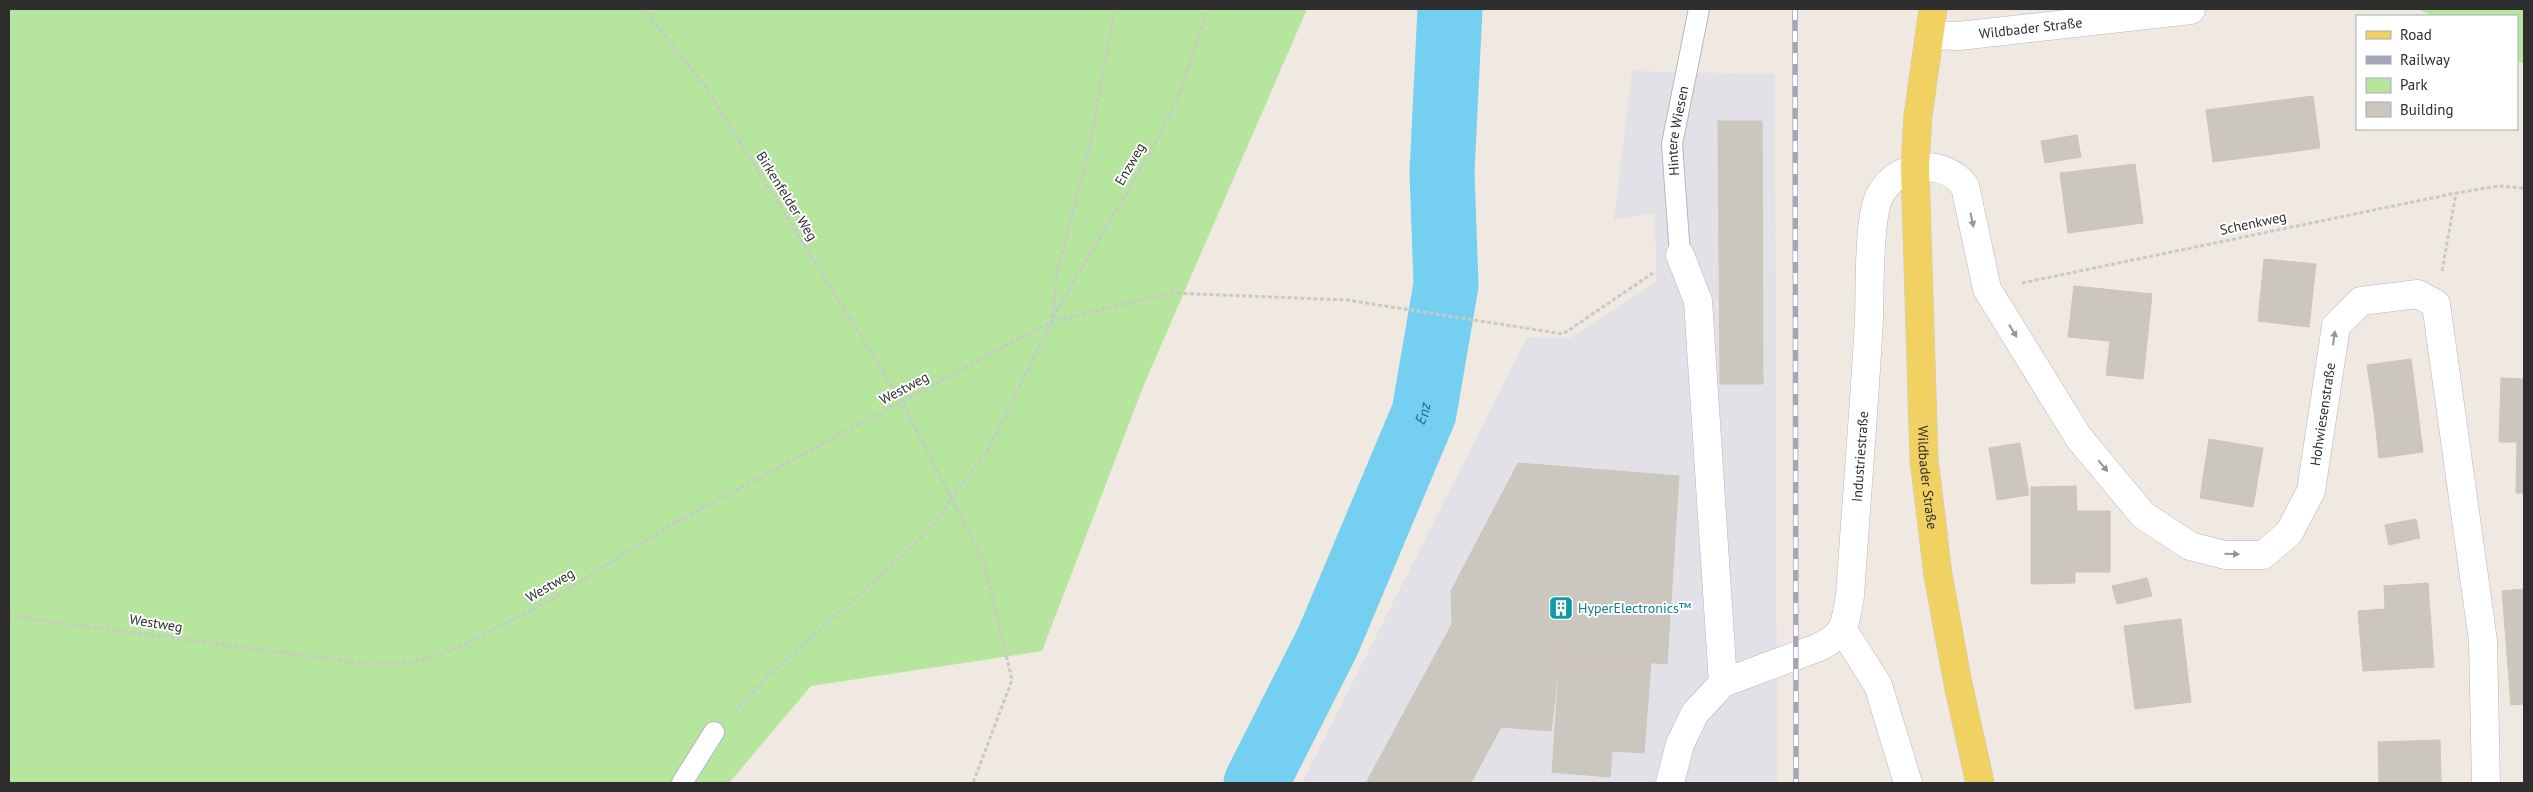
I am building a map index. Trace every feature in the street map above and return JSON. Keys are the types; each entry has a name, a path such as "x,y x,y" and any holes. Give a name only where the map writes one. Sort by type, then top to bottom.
{"main road":[{"name":"Wildbader Straße","path":"1931,22 1918,116 1915,167 1924,459 1938,575 1958,684 1980,783"}],"street":[{"name":"Wildbader Straße","path":"1931,22 1959,36 2191,10"},
{"name":"Hohwiesenstraße","path":"1915,167 1937,169 1957,175 1965,186 1987,290 2079,438 2143,515 2190,546 2225,554 2263,555 2289,533 2311,491 2336,326 2361,301 2418,294 2436,304"},
{"name":"Industriestraße","path":"1843,630 1850,596 1869,319 1873,222 1879,195 1895,177 1915,167"},
{"path":"1680,255 1698,301 1723,683"},
{"path":"2436,304 2483,641 2486,783"},
{"path":"1670,783 1680,744 1695,713 1723,683 1817,648 1832,641 1843,630 1878,685 1908,783"}],"lane":[{"name":"Hintere Wiesen","path":"1680,255 1672,144 1699,9"},
{"path":"682,783 714,732"}],"path":[{"name":"Birkenfelder Weg","path":"643,9 705,86 902,402 933,463 942,475 984,562 1012,680 973,783"},
{"path":"1052,321 1057,274 1089,149 1115,9"},
{"name":"Enzweg","path":"714,732 769,675 910,550 938,520 951,497 986,454 1082,265 1140,172 1173,108 1207,9"},
{"name":"Schenkweg","path":"1987,290 2456,193 2499,186 2524,188"},
{"path":"2436,304 2456,193"},
{"name":"Westweg","path":"9,616 369,664 402,663 428,659 464,645 547,602 671,525 1052,321 1171,293 1347,300 1488,324 1563,334 1680,255"}],"shaded area":[{"path":"1632,71 1775,74 1777,783 1302,783 1527,337 1570,338 1656,282 1655,213 1614,220"}],"green space":[{"path":"9,9 1307,9 1143,387 1042,651 811,686 729,783 9,783"},
{"path":"2418,9 2524,9 2524,64 2518,61 2518,15 2430,15"}],"building":[{"path":"2313,96 2320,148 2213,162 2206,110"},
{"path":"1718,121 1762,121 1763,384 1720,384"},
{"path":"2077,135 2081,157 2045,163 2041,141"},
{"path":"2135,164 2143,223 2068,233 2060,173"},
{"path":"2264,259 2316,264 2309,327 2258,321"},
{"path":"2074,286 2152,294 2143,379 2106,375 2110,341 2068,337"},
{"path":"2411,359 2417,405 2374,411 2367,365"},
{"path":"2501,378 2524,379 2524,493 2516,493 2517,442 2499,442"},
{"path":"2417,405 2423,452 2379,458 2374,411"},
{"path":"2209,439 2263,448 2253,507 2200,498"},
{"path":"2020,443 2029,495 1997,500 1989,448"},
{"name":"HyperElectronics™","path":"1518,463 1679,476 1667,664 1560,655 1551,731 1501,727 1471,783 1366,783 1452,624 1451,591"},
{"path":"2076,486 2077,511 2110,511 2110,572 2075,572 2075,583 2031,584 2031,487"},
{"path":"2416,519 2420,538 2389,545 2385,525"},
{"path":"2147,578 2152,596 2117,604 2112,586"},
{"path":"2428,583 2434,667 2363,671 2358,611 2385,609 2384,586"},
{"path":"2524,589 2524,704 2511,705 2502,591"},
{"path":"2181,619 2191,702 2135,709 2124,626"},
{"path":"1560,655 1651,662 1644,753 1612,751 1610,777 1552,772"},
{"path":"2440,740 2441,783 2379,783 2378,742"}],"waterway":[{"name":"Enz","path":"1256,783 1328,641 1424,413 1446,285 1442,172 1450,9"}],"railway":[{"path":"1795,9 1796,783"}],"place":[{"name":"HyperElectronics™","path":"1561,608"}]}
